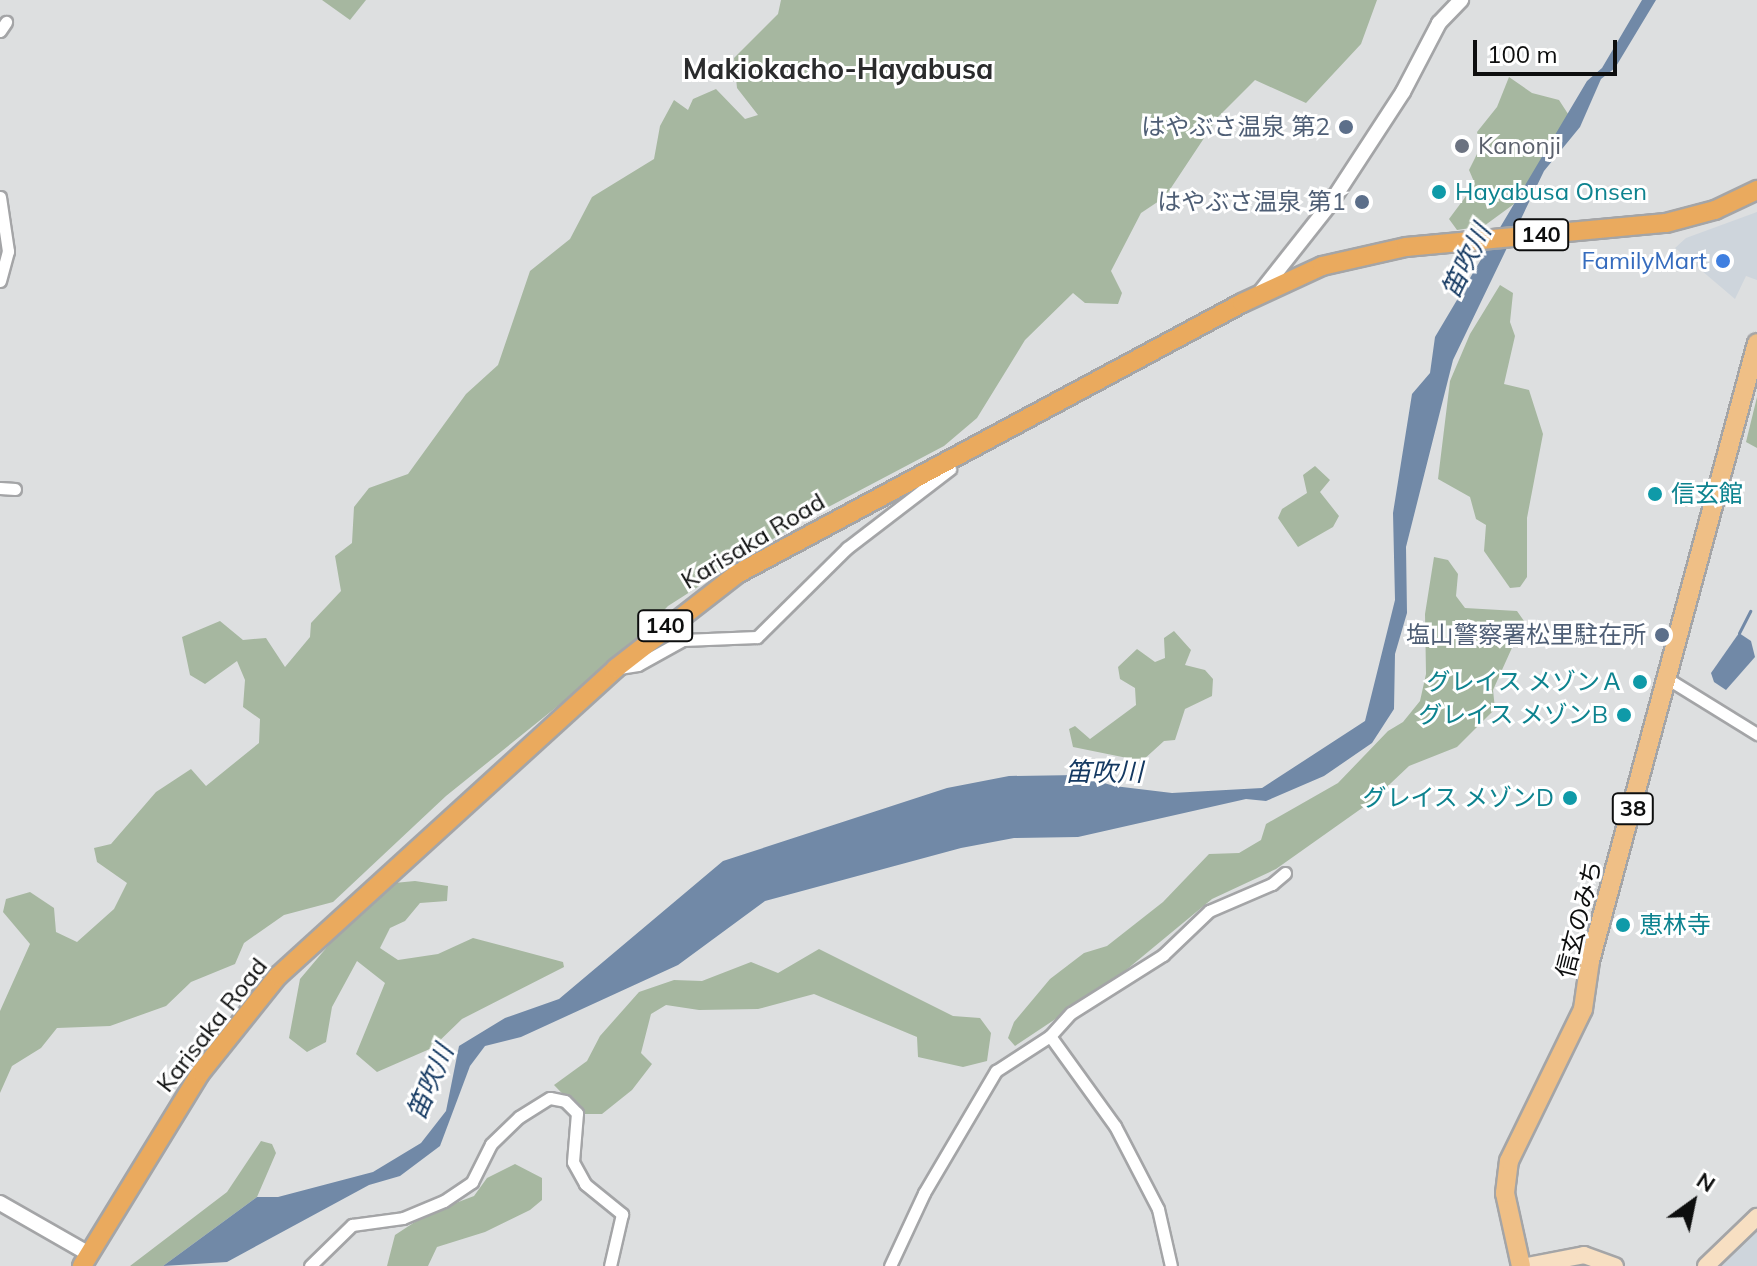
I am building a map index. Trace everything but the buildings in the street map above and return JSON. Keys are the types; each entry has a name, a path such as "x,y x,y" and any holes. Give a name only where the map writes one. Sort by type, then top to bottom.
{"highway":[{"name":"140","path":"1748,201 1757,190"},
{"name":"Karisaka Road","path":"85,1260 201,1072 259,997 310,944 616,668 702,597 774,550 1258,295 1363,254 1441,243 1642,227 1748,201"}],"main road":[{"name":"信玄のみち","path":"1521,1266 1505,1193 1509,1161 1583,1009 1594,946 1757,343"},
{"path":"1706,1266 1757,1217"},
{"path":"1527,1266 1580,1260 1615,1266"}],"street":[{"path":"1258,295 1376,138 1439,23 1461,0"},
{"path":"0,197 8,251 0,281"},
{"path":"616,668 638,665 683,640 757,637 813,587 839,556 953,466 964,450"},
{"path":"0,488 15,489"},
{"path":"1668,679 1757,734"},
{"path":"890,1266 924,1193 996,1071 1050,1036 1071,1013 1163,955 1209,911 1285,873"},
{"path":"1050,1036 1115,1126 1158,1209 1163,1250 1171,1266"},
{"path":"310,1266 352,1225 403,1218 444,1201 472,1182 491,1144 519,1117 550,1098 565,1101 577,1113 573,1162 585,1184 622,1214 610,1266"},
{"path":"0,1203 85,1260"}],"shaded area":[{"path":"1757,212 1757,280 1746,276 1735,299 1675,248 1686,238"},
{"path":"1757,1223 1757,1266 1714,1266"}],"green space":[{"path":"322,0 366,0 350,20"},
{"path":"781,0 1377,0 1361,44 1306,103 1255,80 1218,117 1165,197 1141,213 1111,271 1122,293 1118,304 1085,303 1073,293 1025,340 977,418 944,446 798,523 668,606 620,656 446,796 333,902 284,915 244,943 235,964 191,982 166,1006 110,1026 57,1028 41,1048 12,1066 0,1093 0,1011 30,944 3,912 6,899 30,892 54,908 56,932 77,942 114,909 127,883 97,862 94,848 111,844 156,792 191,769 206,786 259,743 260,719 243,707 245,680 237,661 205,684 190,675 182,637 220,621 243,640 266,638 285,667 310,637 311,623 341,591 335,556 352,543 354,507 369,488 408,474 466,394 498,365 530,271 570,239 592,197 654,159 660,126 674,100 688,110 693,99 716,89 745,119 758,115 737,88 734,58 778,14"},
{"path":"1509,77 1532,93 1559,100 1570,117 1514,204 1484,226 1457,230 1449,219 1475,184 1469,170 1481,146 1477,132 1497,107"},
{"path":"1500,285 1513,293 1510,322 1515,336 1504,384 1529,390 1543,434 1527,518 1527,577 1520,587 1510,588 1484,551 1486,525 1476,519 1470,497 1438,479 1450,381 1470,334"},
{"path":"1757,397 1757,448 1746,442"},
{"path":"1315,466 1330,480 1320,492 1339,516 1333,527 1298,547 1278,518 1282,509 1307,493 1303,475"},
{"path":"1434,557 1448,560 1458,574 1456,596 1465,608 1517,611 1524,621 1493,690 1495,709 1457,747 1409,766 1372,801 1276,869 1212,899 1114,980 1015,1046 1008,1038 1014,1022 1050,979 1084,953 1107,946 1163,902 1209,854 1239,853 1261,840 1266,824 1338,783 1388,731 1403,722 1420,701 1426,674 1425,614"},
{"path":"1174,631 1191,650 1185,665 1205,670 1213,679 1212,696 1185,709 1175,740 1164,741 1142,761 1073,747 1069,729 1075,726 1090,739 1136,705 1135,688 1120,679 1118,667 1137,649 1155,662 1165,658 1164,638"},
{"path":"415,881 448,886 447,901 420,903 405,921 390,928 380,948 398,960 438,954 473,938 563,962 564,967 462,1019 432,1048 377,1072 356,1054 385,983 357,961 332,1007 326,1042 307,1052 289,1038 300,979 355,914 394,883"},
{"path":"819,949 953,1016 980,1018 991,1033 987,1061 963,1067 918,1057 917,1037 814,994 758,1009 699,1010 666,1005 651,1014 641,1053 652,1064 632,1090 602,1114 582,1114 554,1085 587,1061 600,1036 639,992 674,980 702,981 751,962 778,973"},
{"path":"261,1141 272,1144 276,1153 257,1197 163,1266 130,1266 227,1192"},
{"path":"515,1164 542,1178 542,1200 530,1210 485,1232 437,1247 428,1266 387,1266 395,1235 427,1214 474,1196 487,1178"}],"water":[{"path":"1642,0 1656,0 1615,68 1601,79 1580,127 1544,171 1453,360 1406,547 1407,613 1395,654 1394,709 1372,743 1324,776 1266,801 1246,799 1078,837 1014,838 961,848 765,901 678,965 521,1037 485,1046 470,1066 440,1146 400,1176 369,1185 227,1262 163,1266 257,1197 278,1197 373,1172 421,1143 446,1111 459,1046 505,1018 559,999 723,861 947,788 1009,776 1078,775 1114,786 1172,793 1262,788 1365,721 1395,600 1393,513 1412,394 1430,373 1435,337 1587,81 1602,68"},
{"path":"1739,633 1751,641 1755,657 1726,690 1714,682 1711,673"}],"waterway":[{"path":"1739,633 1750,611"}],"place":[{"name":"はやぶさ温泉 第2","path":"1346,127"},
{"name":"Kanonji","path":"1462,146"},
{"name":"Hayabusa Onsen","path":"1439,192"},
{"name":"はやぶさ温泉 第1","path":"1362,202"},
{"name":"FamilyMart","path":"1723,261"},
{"name":"信玄館","path":"1655,494"},
{"name":"塩山警察署松里駐在所","path":"1662,635"},
{"name":"グレイス メゾンＡ","path":"1640,682"},
{"name":"グレイス メゾンB","path":"1624,715"},
{"name":"グレイス メゾンD","path":"1570,798"},
{"name":"恵林寺","path":"1623,925"}],"district":[{"name":"Makiokacho-Hayabusa","path":"838,69"}],"water label":[{"name":"笛吹川","path":"1466,261"},
{"name":"笛吹川","path":"1104,772"},
{"name":"笛吹川","path":"430,1082"}]}
